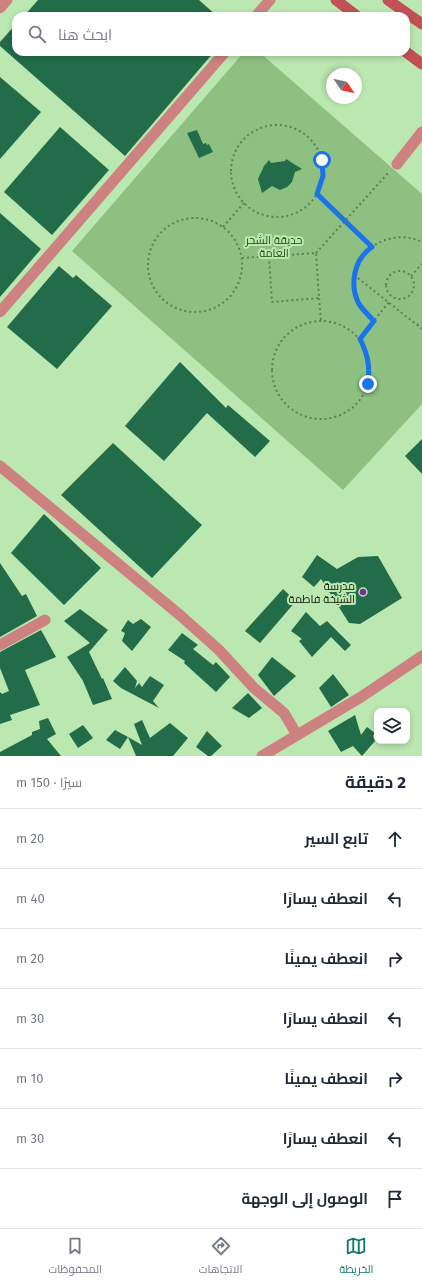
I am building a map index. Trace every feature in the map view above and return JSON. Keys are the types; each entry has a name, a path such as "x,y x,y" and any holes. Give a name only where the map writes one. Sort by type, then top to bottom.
{"main road":[{"path":"336,0 352,12"},
{"path":"388,0 405,12"},
{"path":"410,16 422,24"},
{"path":"410,55 422,64"}],"street":[{"path":"0,8 7,0"},
{"path":"260,12 270,0"},
{"path":"0,312 222,56"},
{"path":"397,164 422,132"},
{"path":"0,466 203,635 254,688 284,713 297,735"},
{"path":"0,645 45,620"},
{"path":"262,756 361,697 422,656"}],"path":[{"path":"274,125 290,127 304,134 315,145 322,160 323,176 317,194 310,204 296,213 283,217 268,217 255,212 244,203 236,192 232,178 232,164 237,150 245,139 258,130 274,125"},
{"path":"241,258 316,253 397,164"},
{"path":"317,194 372,247"},
{"path":"223,227 244,203"},
{"path":"198,217 213,221 223,227 236,240 241,258 242,270 238,284 229,297 217,306 202,311 187,311 172,306 160,297 152,284 148,268 150,252 156,238 168,226 182,219 198,217"},
{"path":"374,321 360,305 355,291 354,274 359,262 368,250 381,240 396,236 412,237 422,242"},
{"path":"316,253 321,321"},
{"path":"269,257 272,302 320,298"},
{"path":"411,276 422,264"},
{"path":"403,271 411,276 414,289 408,297 400,300 391,297 385,284 389,275 393,272 403,271"},
{"path":"354,274 422,328"},
{"path":"360,339 389,302"},
{"path":"321,321 333,322 348,328 360,339 367,353 370,368 368,384 361,398 350,410 336,417 320,419 304,416 290,408 279,395 273,379 272,363 278,347 288,334 302,325 321,321"},
{"path":"417,325 422,324"}],"green space":[{"name":"حديقة الشحر العامة","path":"241,56 264,56 422,194 422,404 343,490 72,251"}],"building":[{"path":"38,0 199,0 212,12 28,12"},
{"path":"12,28 12,56 211,56 125,156 0,46 0,42"},
{"path":"0,77 41,112 0,159"},
{"path":"60,127 109,170 52,235 4,192"},
{"path":"197,130 203,144 209,144 213,152 199,158 187,133"},
{"path":"286,159 302,169 295,172 292,182 287,187 280,190 272,186 262,193 258,179 264,166 269,160 271,163 285,161"},
{"path":"0,213 41,249 0,297"},
{"path":"59,266 73,278 76,275 112,306 57,369 7,327"},
{"path":"180,362 226,408 228,405 270,441 255,457 207,413 164,461 125,426"},
{"path":"422,439 422,474 405,456"},
{"path":"113,443 202,525 152,578 61,495"},
{"path":"44,514 101,568 64,605 11,553"},
{"name":"مدرسة الشيخة فاطمة","path":"317,555 337,569 358,557 378,556 402,598 360,624 349,623 321,579 314,587 302,577"},
{"path":"0,563 22,596 26,594 37,616 0,637"},
{"path":"283,589 296,601 260,643 245,631"},
{"path":"80,609 108,630 89,652 112,699 93,705 83,681 67,657 90,643 64,621"},
{"path":"306,612 320,626 327,621 351,645 345,651 331,637 312,657 299,641 302,639 291,631"},
{"path":"141,619 151,627 132,651 122,641 125,633 121,631 128,620 133,624"},
{"path":"41,630 56,657 25,670 40,705 10,715 12,720 0,724 0,692 2,694 9,691 0,668 0,652"},
{"path":"182,633 198,645 193,649 213,665 216,662 230,677 216,692 184,663 185,661 168,650"},
{"path":"272,657 296,676 274,696 258,675"},
{"path":"125,667 137,681 135,688 139,683 142,687 150,676 164,685 153,701 159,708 121,688 113,681"},
{"path":"333,674 349,695 331,707 319,688"},
{"path":"248,693 262,708 249,718 232,708"},
{"path":"355,715 361,735 367,727 374,732 374,742 362,756 353,746 341,752 328,731"},
{"path":"48,718 56,734 47,739 61,756 0,756 0,752 32,735 32,732 40,729 39,721"},
{"path":"142,720 150,738 170,723 188,738 173,756 136,756 128,737 142,745 134,724"},
{"path":"83,725 93,738 78,748 69,734"},
{"path":"115,730 128,737 120,749 106,740"},
{"path":"207,731 222,746 211,756 208,756 196,747"}],"place":[{"name":"مدرسة الشيخة فاطمة","path":"363,592"}],"route":[{"path":"322,160 323,176 317,194 372,247 359,262 354,274 355,291 360,305 374,321 360,339 367,353 370,368 368,384"}]}
